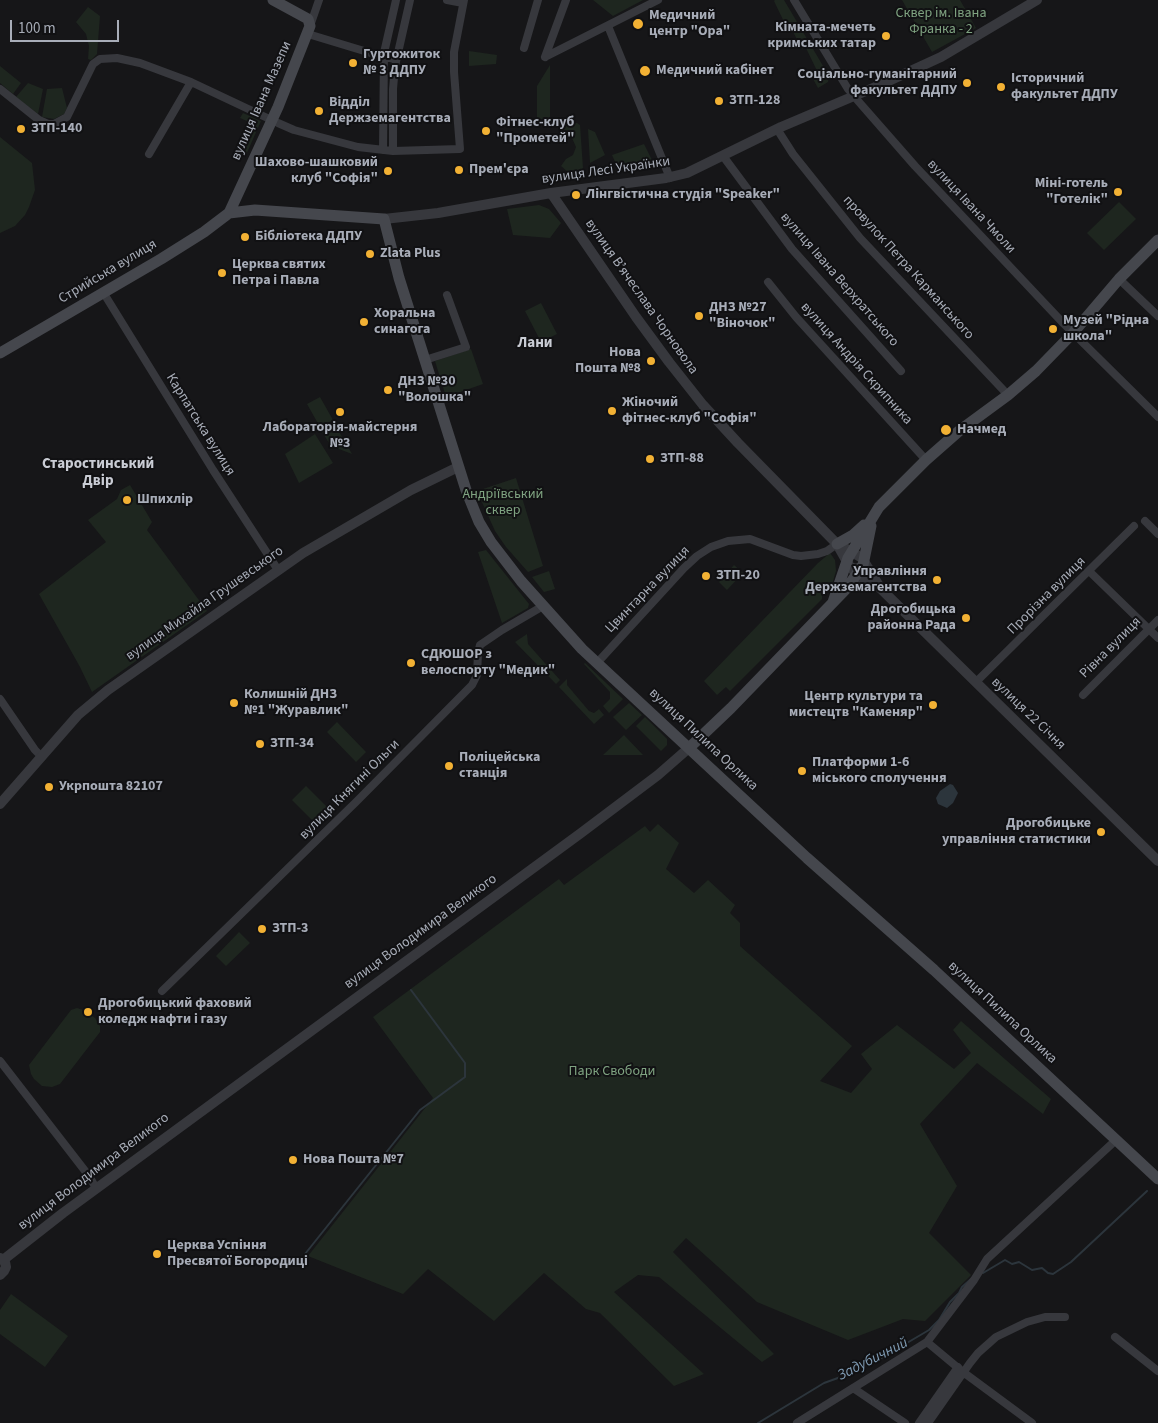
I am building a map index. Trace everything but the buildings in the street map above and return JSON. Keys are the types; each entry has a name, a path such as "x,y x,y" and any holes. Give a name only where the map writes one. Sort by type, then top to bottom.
{"main road":[{"path":"278,1 308,19 309,30"},
{"name":"вулиця Івана Мазепи","path":"229,213 272,120 309,30"},
{"name":"вулиця Лесі Українки","path":"229,213 262,211 384,219"},
{"name":"Стрийська вулиця","path":"0,353 204,232 229,213"},
{"name":"вулиця Пилипа Орлика","path":"384,219 399,278 458,467 473,507 491,542 521,581 596,663 690,747 807,858 934,970 1158,1179"},
{"path":"837,544 853,535 926,460 973,420 1008,395 1036,371 1073,333 1119,279 1158,240"},
{"path":"833,602 857,561 873,516"},
{"name":"вулиця Володимира Великого","path":"690,747 731,708 847,588 857,561"}],"street":[{"name":"вулиця Івана Мазепи","path":"309,30 319,0"},
{"path":"383,150 384,57 396,0"},
{"path":"393,151 393,89 396,59 410,0"},
{"path":"0,89 39,120 48,124 54,124 67,117 94,64 100,60 117,58 140,62 192,82 294,130 319,137 369,149 393,151 460,149 454,52 464,1 447,0"},
{"path":"524,48 538,0"},
{"path":"566,0 545,57 658,0"},
{"name":"вулиця Івана Чмоли","path":"794,0 854,96 915,166 1073,333 1158,417"},
{"name":"вулиця Лесі Українки","path":"384,219 438,213 551,193 670,178 687,173 777,128 940,57 1038,0"},
{"path":"608,26 670,178"},
{"path":"309,30 384,57 396,59"},
{"path":"150,154 192,82"},
{"name":"провулок Петра Карманського","path":"777,128 793,154 860,238 1008,395"},
{"name":"вулиця Івана Верхратського","path":"724,156 792,249 901,371"},
{"name":"вулиця Вʼячеслава Чорновола","path":"551,193 636,317 692,391 738,443 837,544"},
{"path":"1119,279 1158,316"},
{"name":"вулиця Андрія Скрипника","path":"768,282 796,317 926,460"},
{"name":"Карпатська вулиця","path":"103,292 198,446 278,570"},
{"path":"425,360 466,347 447,295"},
{"name":"вулиця Михайла Грушевського","path":"0,804 70,723 94,700 309,549 392,501 458,467"},
{"path":"1145,521 1158,534"},
{"name":"Прорізна вулиця","path":"976,682 1134,526"},
{"name":"Цвинтарна вулиця","path":"596,663 684,568 711,547 728,541 752,539 793,555 801,556 818,554 827,551 837,544"},
{"path":"837,544 857,561"},
{"name":"вулиця 22 Січня","path":"857,561 880,587 1158,861"},
{"path":"1089,571 1158,638"},
{"path":"847,588 864,584 880,587"},
{"name":"вулиця Княгині Ольги","path":"162,992 472,686 478,675 478,653 480,646 502,630 543,606"},
{"name":"Рівна вулиця","path":"1083,695 1158,620"},
{"path":"0,698 28,741 42,757"},
{"name":"вулиця Володимира Великого","path":"2,1259 573,839 658,775 690,747"},
{"path":"0,1061 89,1176 96,1188"},
{"path":"797,1423 928,1342 974,1280 987,1259 1116,1140"},
{"path":"0,1275 5,1269 2,1259"},
{"path":"919,1423 961,1370 996,1337 1036,1320 1065,1317"},
{"path":"1115,1337 1158,1371"},
{"path":"928,1342 961,1370 1032,1423"},
{"path":"928,1423 961,1370"},
{"path":"853,1388 905,1423"}],"green space":[{"path":"593,0 643,0 613,16"},
{"path":"775,0 784,0 829,76 828,82 818,88 812,77 818,73 806,48 802,49 789,24 786,26"},
{"name":"Сквер ім. Івана Франка - 2","path":"902,0 960,0 976,28 932,52"},
{"path":"88,7 100,16 97,54 91,60 88,59 89,46 86,34 76,22"},
{"path":"469,51 497,55 496,64 469,66"},
{"path":"550,65 550,119 537,119 537,86"},
{"path":"0,66 21,83 13,94 0,83"},
{"path":"28,83 43,89 38,114 16,97"},
{"path":"62,88 67,108 64,114 54,119 42,117 47,89"},
{"path":"243,113 261,121 246,155 241,153 254,124 240,118"},
{"path":"566,123 577,123 580,125 583,168 580,171 568,172 561,166 566,159 573,155 576,147 572,138 565,136 560,130"},
{"path":"588,129 595,132 605,155 590,163"},
{"path":"0,137 32,163 35,190 25,215 15,226 0,233"},
{"path":"644,144 653,162 617,166 612,155"},
{"path":"1119,202 1136,219 1104,250 1087,233"},
{"path":"539,205 549,209 561,223 550,238 513,235 507,209"},
{"path":"541,303 557,334 541,342 525,311"},
{"path":"471,349 483,384 446,397 435,361"},
{"path":"320,397 333,420 320,427 307,404"},
{"path":"335,425 352,454 331,446 322,432"},
{"path":"315,434 333,463 299,483 285,454"},
{"name":"Андріївський сквер","path":"516,478 543,566 528,572 495,531 477,491"},
{"path":"130,485 152,522 147,530 207,611 92,692 39,594 106,542 88,520 117,499 121,490"},
{"path":"486,550 529,604 528,608 502,623 478,552"},
{"path":"830,553 835,560 836,571 831,588 827,589 822,595 822,599 730,691 726,687 717,695 704,681 818,563"},
{"path":"734,565 743,573 727,590 719,582"},
{"path":"549,571 555,589 544,592 532,577"},
{"path":"527,634 528,644 560,680 556,684 515,642"},
{"path":"585,663 623,699 609,713 603,706 610,699 610,692"},
{"path":"567,679 567,685 589,711 594,713 599,709 604,715 594,724 559,687"},
{"path":"629,703 642,715 626,730 613,717"},
{"path":"645,717 667,739 667,745 661,751 636,726"},
{"path":"337,722 366,752 356,762 327,732"},
{"path":"624,735 643,755 603,755"},
{"path":"306,786 331,811 317,825 292,800"},
{"name":"Парк Свободи","path":"658,824 679,843 666,869 694,893 708,880 735,905 730,913 740,923 740,946 852,1046 820,1081 851,1093 872,1069 861,1054 897,1025 954,1069 971,1053 953,1030 961,1021 1051,1099 1043,1114 977,1063 920,1124 957,1186 929,1233 971,1275 925,1321 903,1319 848,1340 757,1302 686,1238 673,1252 774,1354 762,1362 659,1277 638,1275 614,1292 704,1374 674,1386 600,1313 586,1309 544,1273 494,1321 428,1269 403,1294 308,1256 433,1098 373,1017 559,879 564,885 645,826 650,832"},
{"path":"239,932 250,943 226,966 216,956"},
{"path":"77,1008 86,1011 95,1018 100,1026 100,1032 60,1084 52,1087 42,1086 34,1079 29,1065 71,1010"},
{"path":"11,1294 68,1336 45,1367 0,1334 0,1310"}],"shaded area":[{"path":"950,784 953,785 958,793 953,803 947,808 938,804 936,798 940,791"}],"waterway":[{"path":"305,1254 420,1110 465,1077 465,1063 411,990"},
{"name":"Задубичний","path":"983,1273 1005,1260 1012,1264 1019,1262 1032,1270 1042,1268 1048,1273 1053,1274 1071,1262 1147,1191"},
{"name":"Задубичний","path":"758,1423 824,1383 849,1374 883,1357 929,1330 939,1320 962,1287 971,1279"}],"place":[{"name":"Медичний центр \"Ора\"","path":"638,24"},
{"name":"Кімната-мечеть кримських татар","path":"886,36"},
{"name":"Гуртожиток № 3 ДДПУ","path":"353,63"},
{"name":"Медичний кабінет","path":"645,71"},
{"name":"Соціально-гуманітарний факультет ДДПУ","path":"967,83"},
{"name":"Історичний факультет ДДПУ","path":"1001,87"},
{"name":"ЗТП-128","path":"719,101"},
{"name":"Відділ Держземагентства","path":"319,111"},
{"name":"ЗТП-140","path":"21,129"},
{"name":"Фітнес-клуб \"Прометей\"","path":"486,131"},
{"name":"Прем'єра","path":"459,170"},
{"name":"Шахово-шашковий клуб \"Софія\"","path":"388,171"},
{"name":"Міні-готель \"Готелік\"","path":"1118,192"},
{"name":"Лінгвістична студія \"Speaker\"","path":"576,195"},
{"name":"Бібліотека ДДПУ","path":"245,237"},
{"name":"Zlata Plus","path":"370,254"},
{"name":"Церква святих Петра і Павла","path":"222,273"},
{"name":"ДНЗ №27 \"Віночок\"","path":"699,316"},
{"name":"Хоральна синагога","path":"364,322"},
{"name":"Музей \"Рідна школа\"","path":"1053,329"},
{"name":"Нова Пошта №8","path":"651,361"},
{"name":"ДНЗ №30 \"Волошка\"","path":"388,390"},
{"name":"Жіночий фітнес-клуб \"Софія\"","path":"612,411"},
{"name":"Лабораторія-майстерня №3","path":"340,412"},
{"name":"Начмед","path":"946,430"},
{"name":"ЗТП-88","path":"650,459"},
{"name":"Шпихлір","path":"127,500"},
{"name":"ЗТП-20","path":"706,576"},
{"name":"Управління Держземагентства","path":"937,580"},
{"name":"Дрогобицька районна Рада","path":"966,618"},
{"name":"СДЮШОР з велоспорту \"Медик\"","path":"411,663"},
{"name":"Колишній ДНЗ №1 \"Журавлик\"","path":"234,703"},
{"name":"Центр культури та мистецтв \"Каменяр\"","path":"933,705"},
{"name":"ЗТП-34","path":"260,744"},
{"name":"Поліцейська станція","path":"449,766"},
{"name":"Платформи 1-6 міського сполучення","path":"802,771"},
{"name":"Укрпошта 82107","path":"49,787"},
{"name":"Дрогобицьке управління статистики","path":"1101,832"},
{"name":"ЗТП-3","path":"262,929"},
{"name":"Дрогобицький фаховий коледж нафти і газу","path":"88,1012"},
{"name":"Нова Пошта №7","path":"293,1160"},
{"name":"Церква Успіння Пресвятої Богородиці","path":"157,1254"}],"district":[{"name":"Лани","path":"535,344"},
{"name":"Старостинський Двір","path":"98,474"}]}
